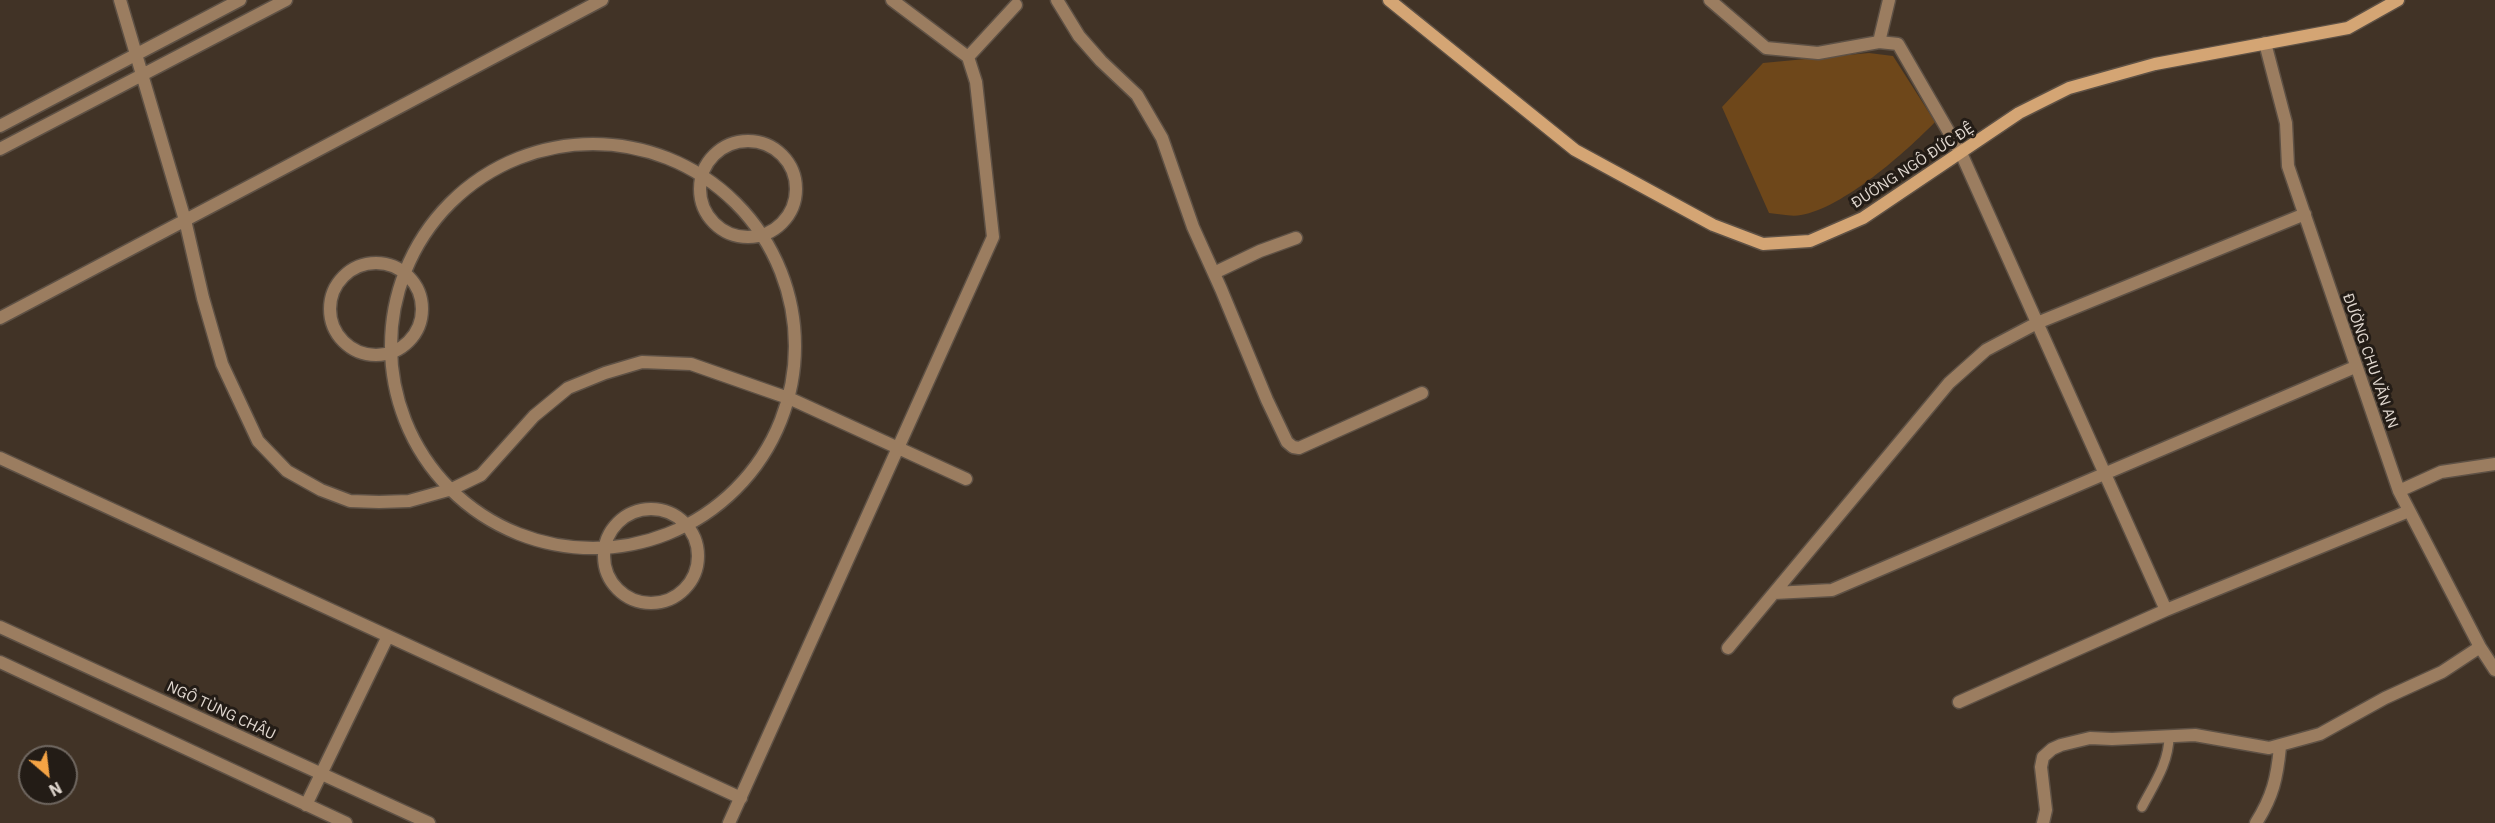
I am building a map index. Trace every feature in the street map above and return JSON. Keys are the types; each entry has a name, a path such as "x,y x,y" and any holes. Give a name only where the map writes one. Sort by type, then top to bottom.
{"main road":[{"name":"ĐƯỜNG NGÔ ĐỨC ĐỆ","path":"1389,0 1575,150 1713,225 1763,244 1810,241 1863,218 2019,113 2069,88 2155,64 2348,28 2398,0"}],"street":[{"path":"120,0 185,220 203,298 222,364 258,441 287,471 321,490 350,501 409,501 452,489 481,475 534,416 568,388 605,373 642,362 691,364 790,399 966,479"},
{"path":"0,126 240,0"},
{"path":"0,149 286,0"},
{"path":"0,318 602,0"},
{"path":"729,823 993,237 976,82 968,57 892,0"},
{"path":"1057,0 1079,36 1101,61 1128,85 1146,107 1162,138 1193,227 1267,400 1283,436 1293,447 1299,448 1316,441 1422,393"},
{"path":"1710,0 1766,48 1818,53 1879,42 1898,45 1961,153 2166,610"},
{"path":"1879,42 1889,0"},
{"path":"968,57 1016,5"},
{"name":"ĐƯỜNG CHU VĂN AN","path":"2265,43 2286,123 2288,166 2399,491 2480,647 2495,670"},
{"path":"744,141 760,142 774,148 786,159 794,173 796,189 793,204 785,218 774,229 763,234 743,237 728,232 715,224 705,211 700,197 700,181 703,171 715,153 729,145 744,141"},
{"path":"609,143 673,160 703,171 763,234 775,252 796,319 790,399 766,458 726,502 687,524 604,552 536,541 480,514 427,466 398,400 389,352 390,330 404,272 433,219 482,174 543,148 609,143"},
{"path":"1728,648 1949,383 1986,351 2037,323 2306,214"},
{"path":"1214,273 1260,251 1296,238"},
{"path":"374,263 390,265 404,272 415,283 421,297 422,313 418,329 408,341 389,352 368,354 354,349 342,339 334,327 331,299 337,285 346,274 359,266 374,263"},
{"path":"1774,593 1832,590 2355,367"},
{"path":"0,458 741,798"},
{"path":"2399,491 2441,472 2495,464"},
{"path":"647,508 662,509 676,515 687,524 696,538 699,554 697,570 689,584 677,595 662,602 646,603 630,599 617,589 608,576 603,560 604,552 610,532 619,520 632,512 647,508"},
{"path":"1959,702 2166,610 2409,511"},
{"name":"NGÔ TÙNG CHÂU","path":"0,627 429,823"},
{"path":"306,805 388,636"},
{"path":"2043,823 2046,810 2041,767 2043,757 2052,749 2075,740 2090,738 2195,735 2269,748 2280,747 2320,734 2385,698 2442,672 2480,647"},
{"path":"0,663 346,823"},
{"path":"2256,823 2268,804 2277,781 2280,747"}],"lane":[{"path":"2142,807 2164,765 2169,748 2169,736"}],"shaded area":[{"path":"1869,53 1893,56 1935,122 1891,163 1836,202 1801,215 1769,213 1722,107 1763,63"}]}
